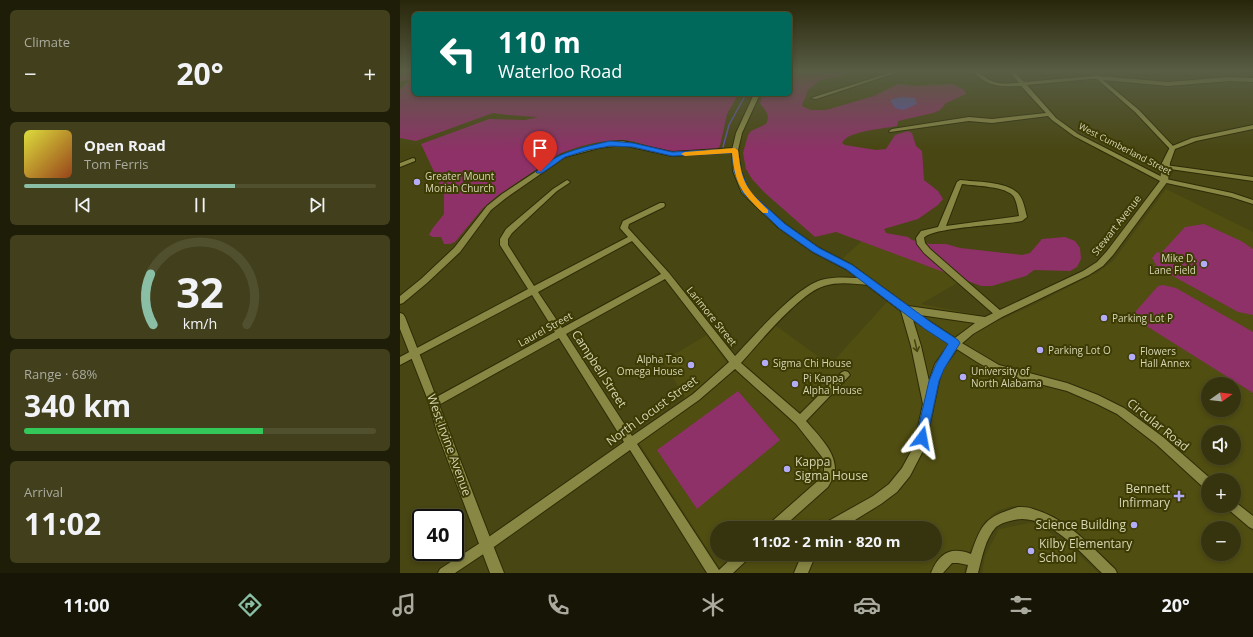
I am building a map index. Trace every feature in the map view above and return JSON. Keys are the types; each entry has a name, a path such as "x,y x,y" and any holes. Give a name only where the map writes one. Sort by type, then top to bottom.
{"street":[{"path":"755,98 738,133 735,150 737,171 746,193 782,226 816,250 849,267 905,309 955,343 939,367 928,406 919,447 906,472 894,488 842,521"},
{"name":"West Cumberland Street","path":"1036,98 1050,114 1064,127 1076,135 1164,181 1232,195 1253,202"},
{"path":"1121,98 1137,111 1172,148 1194,139 1253,128"},
{"path":"892,131 969,119 992,121 1050,114"},
{"path":"400,300 424,281 457,250 490,208 504,196 563,156 599,146 622,143 672,154 735,150"},
{"name":"Stewart Avenue","path":"955,343 985,321 1086,273 1100,264 1110,253 1164,181 1166,167 1172,148"},
{"path":"400,165 414,160"},
{"path":"1166,167 1253,179"},
{"name":"Campbell Street","path":"567,182 555,190 519,222 504,238 504,245 714,573"},
{"path":"941,229 960,182 1002,188 1017,196 1023,217 1014,220 941,229 924,233 920,238 921,244 927,251 999,314"},
{"name":"Larimore Street","path":"662,205 626,223 624,228 666,275 735,362 756,383 800,421 826,454 829,464 829,474 824,483 781,521"},
{"path":"400,361 632,238"},
{"name":"Laurel Street","path":"434,403 666,275"},
{"name":"North Locust Street","path":"444,573 487,545 696,397 735,362 772,323 809,289 822,283 838,280 870,282"},
{"path":"905,309 985,321"},
{"path":"905,309 916,346 928,406"},
{"name":"West Irvine Avenue","path":"400,316 497,573"},
{"name":"Circular Road","path":"955,343 995,367 1088,394 1120,411 1144,428 1201,478"},
{"path":"800,421 846,375"},
{"path":"974,568 981,541 992,524 1010,514 1031,513 1053,522 1073,537 1111,573"},
{"path":"1241,513 1253,523"},
{"path":"937,573 942,562 953,556 965,557 974,568"},
{"path":"724,573 737,561"},
{"path":"801,573 806,561"}],"shaded area":[{"path":"400,98 736,98 727,114 720,146 717,149 692,152 672,152 624,140 599,142 574,148 559,154 497,196 483,208 455,242 450,244 444,244 441,237 433,237 429,235 444,214 444,193 421,144 489,119 525,120 538,117 493,113 416,141 400,138"},
{"path":"762,98 805,98 802,106 811,110 826,110 868,98 958,98 946,103 940,110 933,113 898,121 897,126 851,135 842,143 845,145 876,150 886,149 895,135 908,131 912,133 916,146 922,151 924,180 938,191 943,199 938,205 918,219 884,229 886,233 908,237 912,240 930,244 946,244 960,248 1022,255 1030,253 1042,239 1065,237 1075,241 1080,248 1081,259 1077,267 1070,271 1034,270 1026,276 992,286 981,286 836,232 815,237 765,193 752,179 746,169 743,153 748,135 751,131 766,124 768,118 767,113 760,103"},
{"path":"898,98 915,98 917,104 903,110 895,108 890,100"},
{"name":"University of North Alabama","path":"1166,189 1253,232 1253,573 1117,573 1055,517 1034,508 1012,506 997,511 983,523 970,551 964,573 723,573 715,561 942,561 942,521 710,521 710,553 639,443 690,406 663,361 707,335 732,370 775,325 830,365 894,294 841,260 865,238 939,266 957,283 921,304 979,315 989,325 1037,303 1098,272 1113,261"},
{"name":"Mike D. Lane Field","path":"1204,224 1241,241 1253,249 1253,315 1238,312 1171,275 1169,276 1159,270 1152,258 1157,252 1161,253 1185,227"},
{"path":"1163,285 1176,288 1253,332 1253,393 1241,385 1241,377 1228,377 1140,322 1136,316 1136,311 1158,286"},
{"path":"738,391 780,440 697,509 657,450"},
{"name":"Kilby Elementary School","path":"1035,522 1069,546 1099,573 982,573 985,556 999,529"}],"waterway":[{"path":"723,147 729,125 744,98"}],"slow traffic":[{"path":"685,154 735,150 737,171 746,193 766,212"}],"place":[{"name":"Greater Mount Moriah Church","path":"417,182"},
{"name":"Mike D. Lane Field","path":"1204,264"},
{"name":"Parking Lot P","path":"1104,318"},
{"name":"Parking Lot O","path":"1040,350"},
{"name":"Flowers Hall Annex","path":"1132,357"},
{"name":"Sigma Chi House","path":"765,363"},
{"name":"Alpha Tao Omega House","path":"691,365"},
{"name":"University of North Alabama","path":"963,377"},
{"name":"Pi Kappa Alpha House","path":"795,384"},
{"name":"Kappa Sigma House","path":"787,469"},
{"name":"Bennett Infirmary","path":"1179,496"},
{"name":"Science Building","path":"1134,525"},
{"name":"Kilby Elementary School","path":"1031,551"}],"route":[{"path":"540,172 563,156 575,151 610,144 622,143 661,153 672,154 735,150 737,171 746,193 782,226 816,250 849,267 886,293 928,326 955,343 939,367 934,381 922,438"}]}
